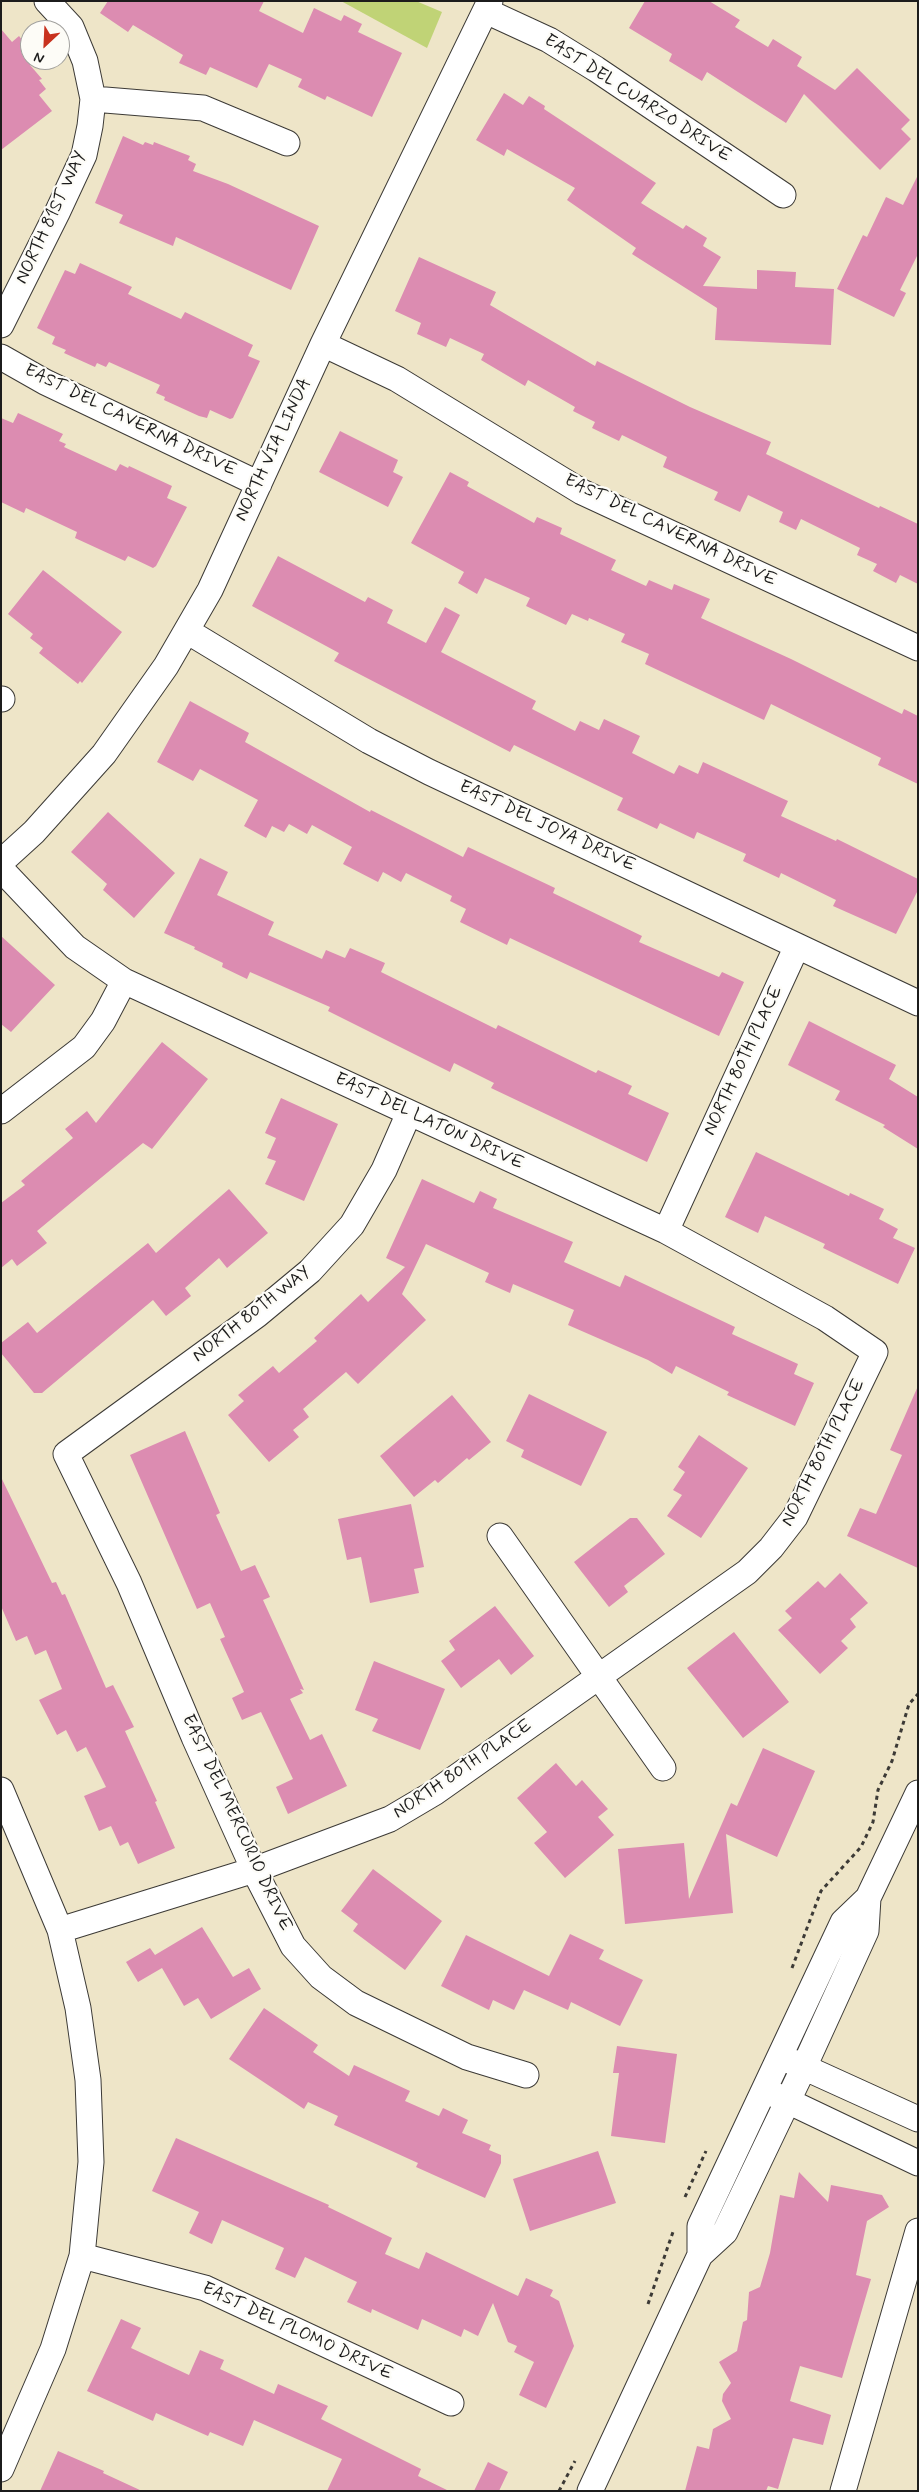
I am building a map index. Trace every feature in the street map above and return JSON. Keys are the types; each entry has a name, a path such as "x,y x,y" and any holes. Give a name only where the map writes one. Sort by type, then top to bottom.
{"street":[{"path":"46,1 71,27 85,61 93,99 203,108 287,143"},
{"name":"EAST DEL CUARZO DRIVE","path":"488,6 596,69 783,195"},
{"name":"NORTH VIA LINDA","path":"1,862 34,832 104,754 166,666 187,631 210,590 323,344 488,6"},
{"name":"NORTH 81ST WAY","path":"1,325 84,155 93,99"},
{"name":"EAST DEL CAVERNA DRIVE","path":"323,344 398,379 582,492 918,648"},
{"name":"EAST DEL CAVERNA DRIVE","path":"1,358 45,382 259,484"},
{"name":"EAST DEL JOYA DRIVE","path":"187,631 369,740 404,758 918,1003"},
{"name":"EAST DEL LATON DRIVE","path":"1,869 75,947 124,981 666,1231 825,1318 875,1352"},
{"name":"NORTH 80TH PLACE","path":"666,1231 797,946"},
{"path":"1,1111 84,1047 103,1021 124,981"},
{"name":"NORTH 80TH WAY","path":"66,1454 257,1315 310,1271 352,1225 384,1170 409,1113"},
{"name":"NORTH 80TH PLACE","path":"60,1930 254,1870 390,1819 434,1793 748,1572 771,1548 795,1517 875,1352"},
{"name":"EAST DEL MERCURIO DRIVE","path":"66,1454 129,1582 194,1737 254,1870 293,1946 328,1982 356,2003 467,2057 526,2075"},
{"path":"500,1536 663,1768"},
{"path":"1,1790 60,1930 78,2008 88,2080 91,2162 82,2256 53,2349 1,2469"},
{"path":"700,2254 700,2226 843,1922 868,1898 918,1794"},
{"path":"590,2491 700,2254 725,2232 804,2067 866,1931 868,1898"},
{"path":"780,2056 918,2119"},
{"path":"764,2090 918,2164"},
{"path":"844,2491 918,2231"},
{"name":"EAST DEL PLOMO DRIVE","path":"82,2256 205,2288 451,2403"}],"green space":[{"path":"341,1 416,1 442,12 427,48"}],"building":[{"path":"108,1 264,1 259,11 303,33 314,8 341,21 344,15 362,24 358,32 402,53 372,117 327,96 325,100 298,87 302,79 269,64 257,88 210,67 206,75 179,63 183,55 133,25 128,32 100,13"},
{"path":"645,1 709,1 740,20 735,27 768,47 773,39 802,57 797,66 835,90 857,68 910,120 901,129 911,139 880,170 804,94 786,123 707,72 702,81 669,61 672,54 629,28"},
{"path":"1,29 12,42 19,36 20,37 20,70 34,70 42,79 39,80 46,89 39,95 52,111 1,150"},
{"path":"504,93 523,105 529,96 545,106 544,109 656,183 641,203 683,229 686,225 707,238 703,246 721,257 703,286 757,289 757,270 796,272 795,287 834,289 831,345 715,340 717,308 632,254 636,248 567,200 575,188 507,149 504,156 476,140"},
{"path":"123,136 143,145 145,142 153,145 154,142 190,156 188,160 196,164 193,171 228,184 319,226 291,290 176,237 173,246 119,223 123,215 95,203"},
{"path":"918,175 918,254 900,290 906,293 894,317 837,289 863,235 867,237 886,197 903,205"},
{"path":"419,257 496,292 490,305 595,366 597,361 690,407 771,442 766,454 879,508 880,506 918,524 918,584 900,575 896,583 873,571 877,564 857,555 860,548 801,519 796,530 779,522 783,512 748,495 740,512 714,500 718,492 663,467 667,457 622,435 619,441 592,428 595,422 573,411 575,407 528,380 525,386 481,360 484,354 450,338 446,347 417,334 421,323 395,311"},
{"path":"80,263 132,287 128,294 181,319 185,312 253,345 248,356 260,361 233,418 230,419 210,410 207,418 199,416 164,400 165,397 156,393 160,385 109,362 106,367 97,363 95,367 64,353 66,350 52,344 55,337 37,328 65,270 75,274"},
{"path":"18,413 63,434 59,441 66,444 64,447 116,471 120,464 128,468 129,466 172,486 167,498 187,507 156,566 153,568 128,556 125,561 75,538 77,532 26,508 24,513 1,502 1,418 13,423"},
{"path":"340,431 398,460 393,472 403,477 388,507 319,472"},
{"path":"450,472 469,482 467,486 534,523 537,517 562,528 560,534 616,560 611,570 646,586 649,580 672,590 674,584 710,599 701,618 791,659 902,714 904,709 918,716 918,784 878,765 881,758 771,704 764,720 645,664 649,654 621,642 625,634 589,618 588,621 572,614 566,625 526,606 530,598 485,578 477,594 458,583 464,572 411,543"},
{"path":"278,556 365,602 368,597 393,610 387,623 426,643 445,607 460,615 441,652 536,701 532,709 575,731 580,721 599,730 604,719 640,736 632,753 674,774 679,765 698,774 703,762 788,801 781,816 836,841 837,839 918,879 918,890 896,934 833,906 836,900 781,873 779,878 743,861 746,854 697,832 694,839 660,823 657,829 617,810 623,798 514,745 510,752 334,661 339,653 252,606"},
{"path":"43,570 122,632 82,683 80,681 78,684 39,653 43,648 30,638 33,634 8,614"},
{"path":"190,701 249,733 245,742 370,812 371,810 463,857 468,847 555,888 553,893 642,936 639,942 719,977 722,972 744,982 719,1036 510,938 507,945 460,922 466,909 450,901 452,896 406,873 401,882 383,872 378,882 343,864 352,847 312,825 307,834 289,824 284,832 272,826 266,838 244,826 258,800 200,769 193,781 157,762"},
{"path":"108,812 175,873 134,918 103,890 107,884 71,852"},
{"path":"200,858 228,872 217,895 274,922 268,935 322,959 326,950 345,958 350,948 385,963 381,972 496,1029 498,1025 596,1073 598,1070 632,1086 628,1094 669,1113 647,1162 491,1088 494,1083 454,1063 450,1072 328,1011 330,1007 250,972 247,979 222,967 223,963 194,949 195,947 164,933"},
{"path":"1,936 55,985 11,1032 1,1024"},
{"path":"809,1021 896,1065 889,1079 918,1097 918,1149 883,1127 885,1125 835,1100 840,1091 788,1065"},
{"path":"162,1042 208,1079 152,1149 143,1143 37,1231 47,1243 17,1266 12,1259 1,1268 1,1203 25,1185 21,1181 73,1138 65,1129 87,1111 96,1123"},
{"path":"281,1098 338,1124 304,1201 265,1184 276,1161 267,1158 276,1138 265,1133"},
{"path":"756,1152 849,1196 850,1193 884,1209 879,1219 898,1229 893,1238 915,1248 898,1284 823,1248 825,1244 765,1216 758,1233 725,1217"},
{"path":"422,1179 474,1203 480,1191 497,1199 493,1208 573,1242 564,1262 620,1287 625,1275 735,1327 732,1334 798,1364 794,1374 814,1383 795,1426 727,1395 729,1392 676,1366 672,1374 648,1360 568,1325 574,1310 513,1284 510,1293 485,1282 489,1273 426,1244 402,1294 426,1320 358,1384 346,1372 303,1409 309,1417 293,1430 299,1437 269,1462 228,1415 244,1401 238,1395 273,1366 279,1373 317,1341 314,1338 361,1294 368,1302 405,1267 386,1258"},
{"path":"229,1189 268,1233 227,1268 219,1258 185,1288 191,1296 166,1316 153,1300 42,1393 34,1393 1,1353 1,1343 28,1322 37,1333 148,1243 156,1253"},
{"path":"918,1386 918,1568 847,1536 860,1508 876,1514 902,1455 890,1450"},
{"path":"529,1394 607,1432 581,1486 521,1457 524,1450 506,1441"},
{"path":"452,1395 491,1442 469,1460 467,1458 438,1483 435,1480 414,1497 380,1456"},
{"path":"185,1431 220,1513 216,1515 241,1571 255,1565 270,1597 263,1600 304,1690 300,1689 303,1693 290,1699 310,1740 322,1734 347,1786 288,1814 276,1787 293,1779 261,1712 242,1720 232,1698 244,1692 220,1639 225,1637 210,1603 197,1609 130,1455"},
{"path":"699,1435 748,1468 701,1538 667,1516 682,1495 673,1490 685,1472 678,1467"},
{"path":"1,1477 52,1583 56,1582 62,1595 65,1594 106,1688 113,1685 134,1727 125,1731 157,1801 155,1802 175,1848 138,1864 128,1842 120,1846 111,1826 99,1831 84,1796 106,1787 86,1747 77,1752 66,1730 57,1735 39,1700 62,1689 46,1650 35,1655 27,1636 16,1641 1,1606"},
{"path":"411,1504 424,1567 414,1569 419,1593 370,1603 361,1557 347,1560 338,1519"},
{"path":"630,1518 637,1518 665,1554 624,1586 628,1592 609,1607 574,1562"},
{"path":"840,1573 868,1603 850,1619 856,1627 841,1641 848,1648 820,1674 778,1630 792,1618 785,1611 818,1581 825,1588"},
{"path":"495,1606 534,1656 511,1675 499,1659 461,1688 441,1661 455,1650 449,1641"},
{"path":"734,1632 789,1702 743,1738 687,1668"},
{"path":"374,1661 445,1689 420,1750 372,1731 378,1719 355,1710"},
{"path":"763,1748 815,1771 777,1857 726,1834 733,1913 625,1924 618,1849 684,1843 689,1899 731,1803 737,1806"},
{"path":"556,1763 576,1786 582,1780 608,1809 598,1817 614,1835 565,1878 534,1843 547,1832 517,1798"},
{"path":"373,1869 442,1921 405,1970 353,1931 358,1924 341,1911"},
{"path":"202,1927 233,1977 249,1968 261,1989 211,2019 198,1998 184,2006 162,1968 138,1982 126,1962 150,1948 155,1955"},
{"path":"570,1934 604,1950 599,1959 643,1980 620,2026 571,2002 568,2010 524,1990 514,2010 493,2000 489,2010 441,1986 466,1935 549,1976"},
{"path":"264,2008 318,2045 313,2052 349,2076 354,2065 410,2091 405,2101 439,2116 443,2108 468,2120 462,2133 491,2145 489,2150 501,2155 501,2163 485,2198 416,2167 418,2163 334,2125 338,2116 308,2102 304,2109 229,2059"},
{"path":"617,2046 677,2054 665,2143 611,2136 619,2073 613,2073"},
{"path":"176,2138 329,2205 328,2207 392,2238 385,2254 419,2269 426,2252 518,2296 526,2278 553,2290 550,2296 559,2301 574,2346 546,2408 519,2395 534,2362 514,2352 517,2346 508,2342 493,2303 478,2336 464,2329 461,2337 422,2319 418,2330 372,2309 371,2313 347,2302 357,2282 305,2257 295,2278 275,2269 284,2248 222,2220 212,2244 189,2233 199,2212 152,2191"},
{"path":"598,2151 616,2203 530,2231 513,2179"},
{"path":"799,2172 828,2202 831,2185 882,2195 889,2207 867,2221 856,2275 871,2279 842,2378 800,2366 790,2401 831,2415 823,2445 793,2438 778,2489 768,2486 766,2491 685,2491 697,2446 709,2449 713,2429 731,2419 722,2401 723,2394 731,2383 719,2362 737,2351 743,2322 747,2320 749,2292 760,2287 770,2253 780,2195 794,2198"},
{"path":"121,2319 141,2328 131,2348 189,2375 200,2350 224,2360 220,2369 274,2394 278,2384 328,2406 321,2419 421,2469 418,2476 449,2491 327,2491 342,2459 254,2420 243,2446 210,2432 208,2436 156,2413 153,2421 87,2391"},
{"path":"58,2451 104,2471 103,2473 142,2491 40,2491"},
{"path":"488,2462 508,2472 499,2491 474,2491"}]}
